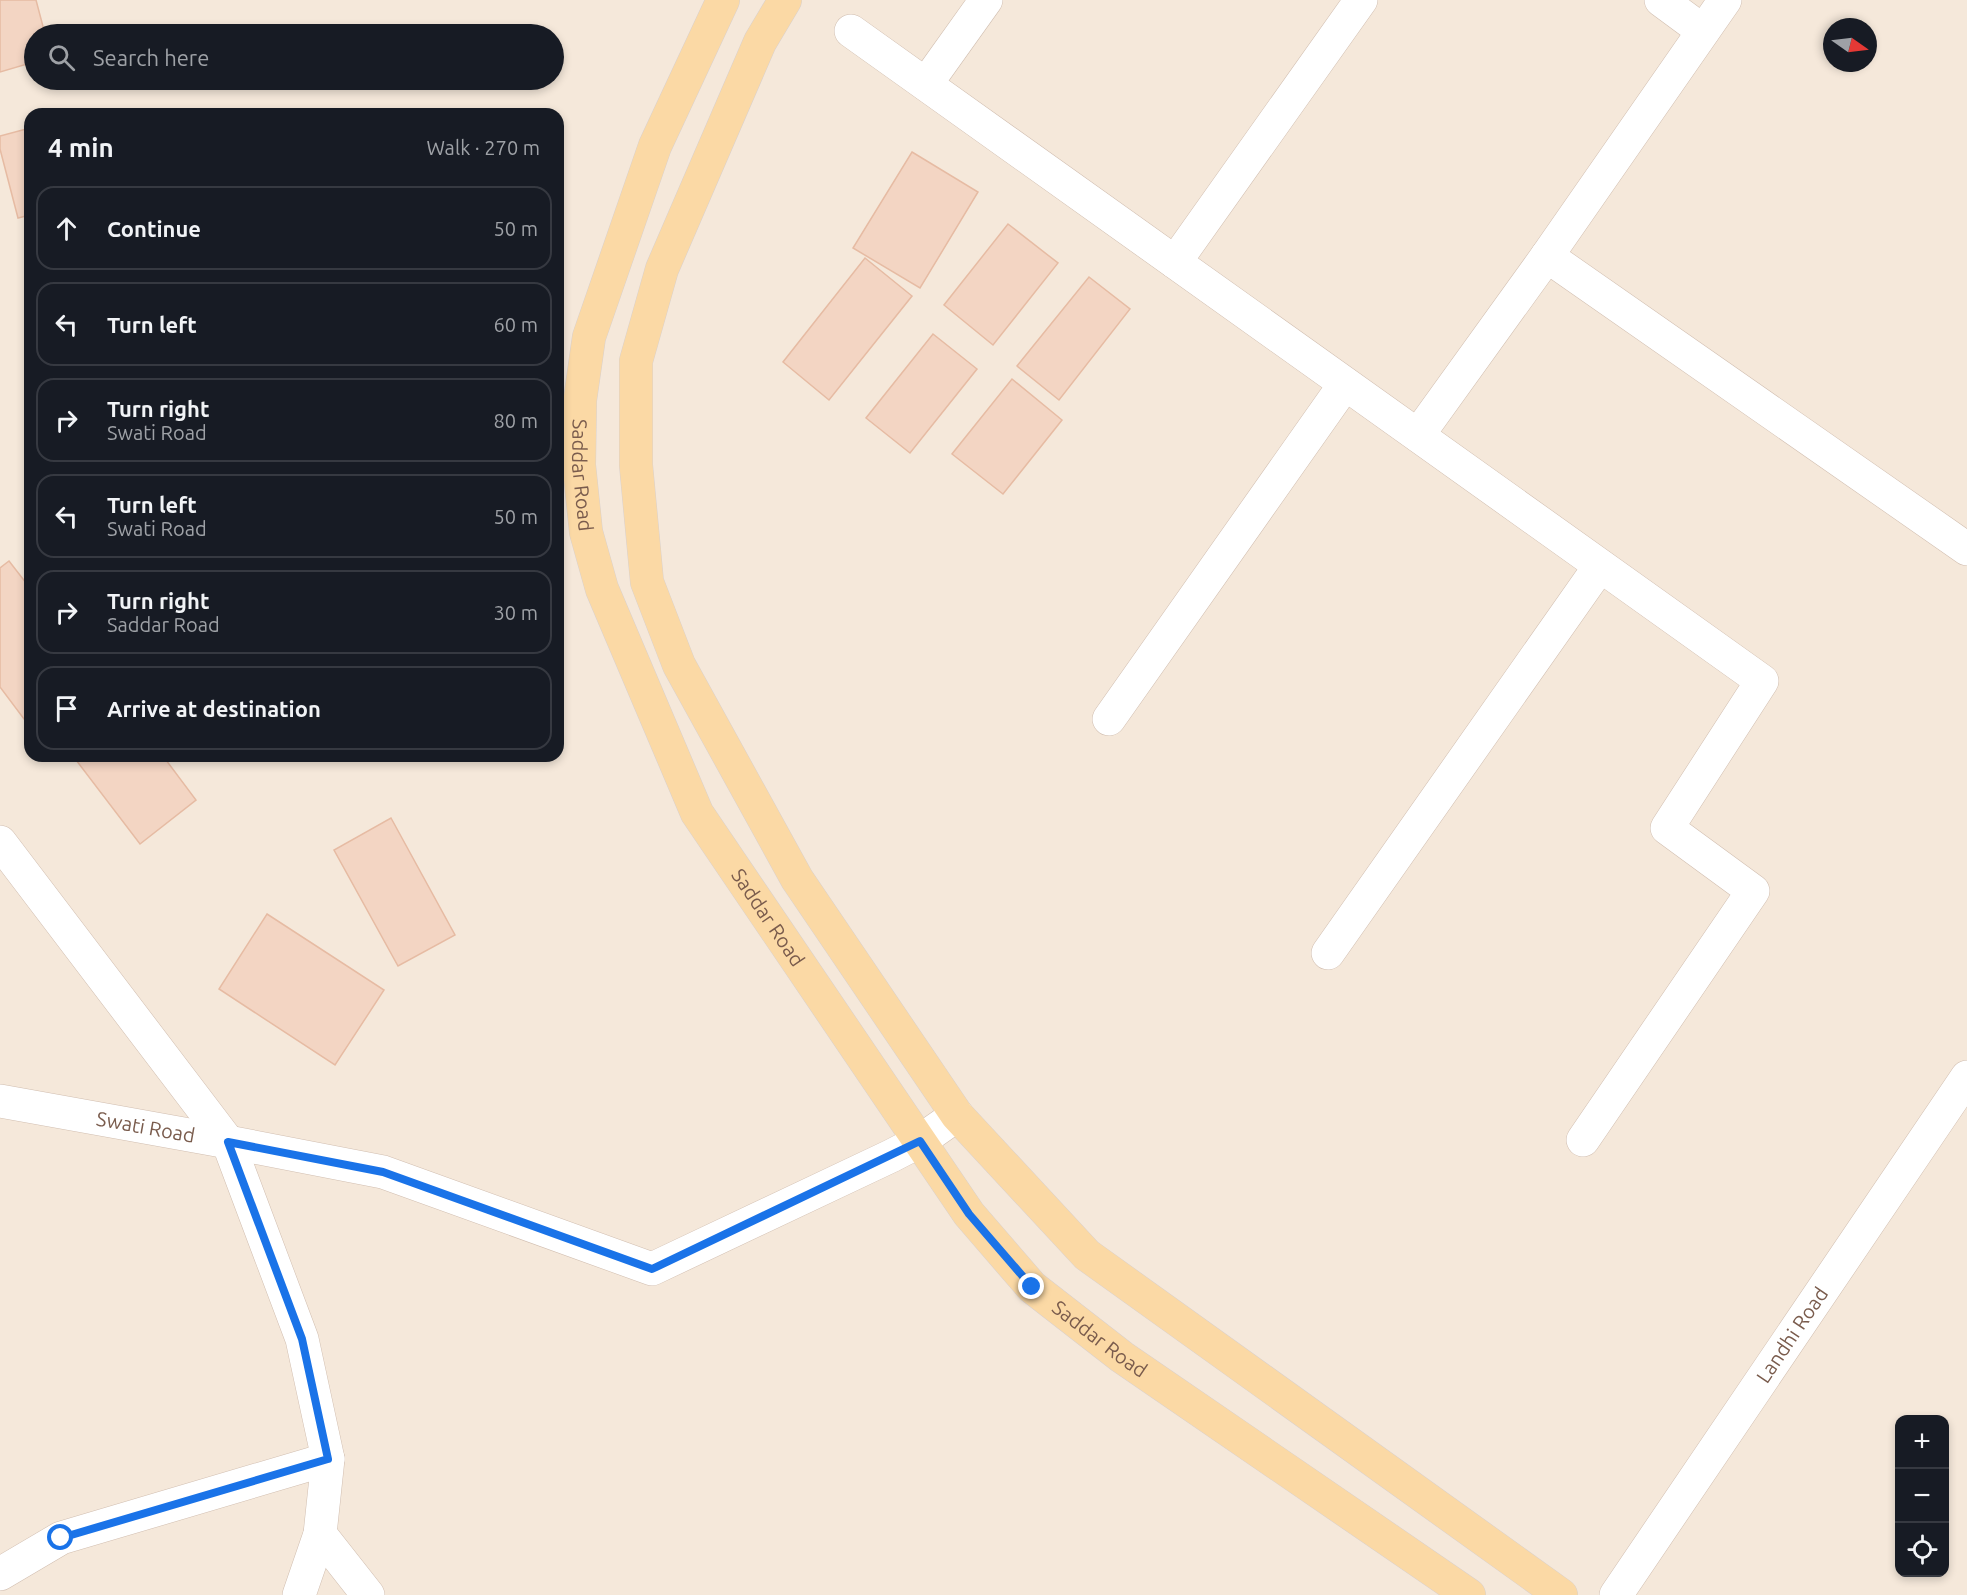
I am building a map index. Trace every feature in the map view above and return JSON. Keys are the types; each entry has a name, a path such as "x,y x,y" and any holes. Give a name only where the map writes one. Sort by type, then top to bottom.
{"main road":[{"name":"Saddar Road","path":"723,0 655,146 589,337 580,400 579,454 586,532 602,589 697,813 969,1214 1032,1287 1122,1357 1468,1595"},
{"path":"784,0 760,42 662,269 636,361 636,465 647,582 679,665 796,879 957,1115 1087,1255 1561,1595"}],"street":[{"path":"926,84 986,0"},
{"path":"1175,262 1361,0"},
{"path":"1661,0 1703,31"},
{"path":"1418,435 1725,0"},
{"path":"851,31 1762,681 1667,828 1753,891 1583,1140"},
{"path":"1546,256 1967,549"},
{"path":"1109,719 1345,384"},
{"path":"1328,953 1600,566"},
{"path":"0,842 228,1142 302,1339 328,1459 320,1534 299,1595"},
{"name":"Landhi Road","path":"1616,1595 1967,1077"},
{"name":"Swati Road","path":"0,1101 383,1172 652,1269 920,1141 957,1115"},
{"path":"0,1574 61,1538 328,1459"},
{"path":"320,1534 368,1595"}],"shaded area":[{"path":"0,0 1967,0 1967,1595 0,1595"}],"building":[{"path":"0,0 36,0 42,24 24,24 24,65 0,72"},
{"path":"24,130 24,216 18,218 0,149 0,136"},
{"path":"912,152 978,192 920,288 853,248"},
{"path":"1008,224 1058,263 993,345 944,305"},
{"path":"865,258 912,296 829,400 783,362"},
{"path":"1089,277 1130,309 1059,400 1017,366"},
{"path":"933,334 977,369 910,453 866,418"},
{"path":"1012,379 1062,420 1003,494 952,454"},
{"path":"9,561 24,580 24,719 0,687 0,568"},
{"path":"78,762 168,762 196,800 140,844"},
{"path":"391,818 455,935 398,966 334,850"},
{"path":"267,914 384,990 335,1065 219,989"}],"route":[{"path":"61,1538 328,1459 302,1339 228,1142 383,1172 652,1269 920,1141 969,1214 1032,1287"}]}
